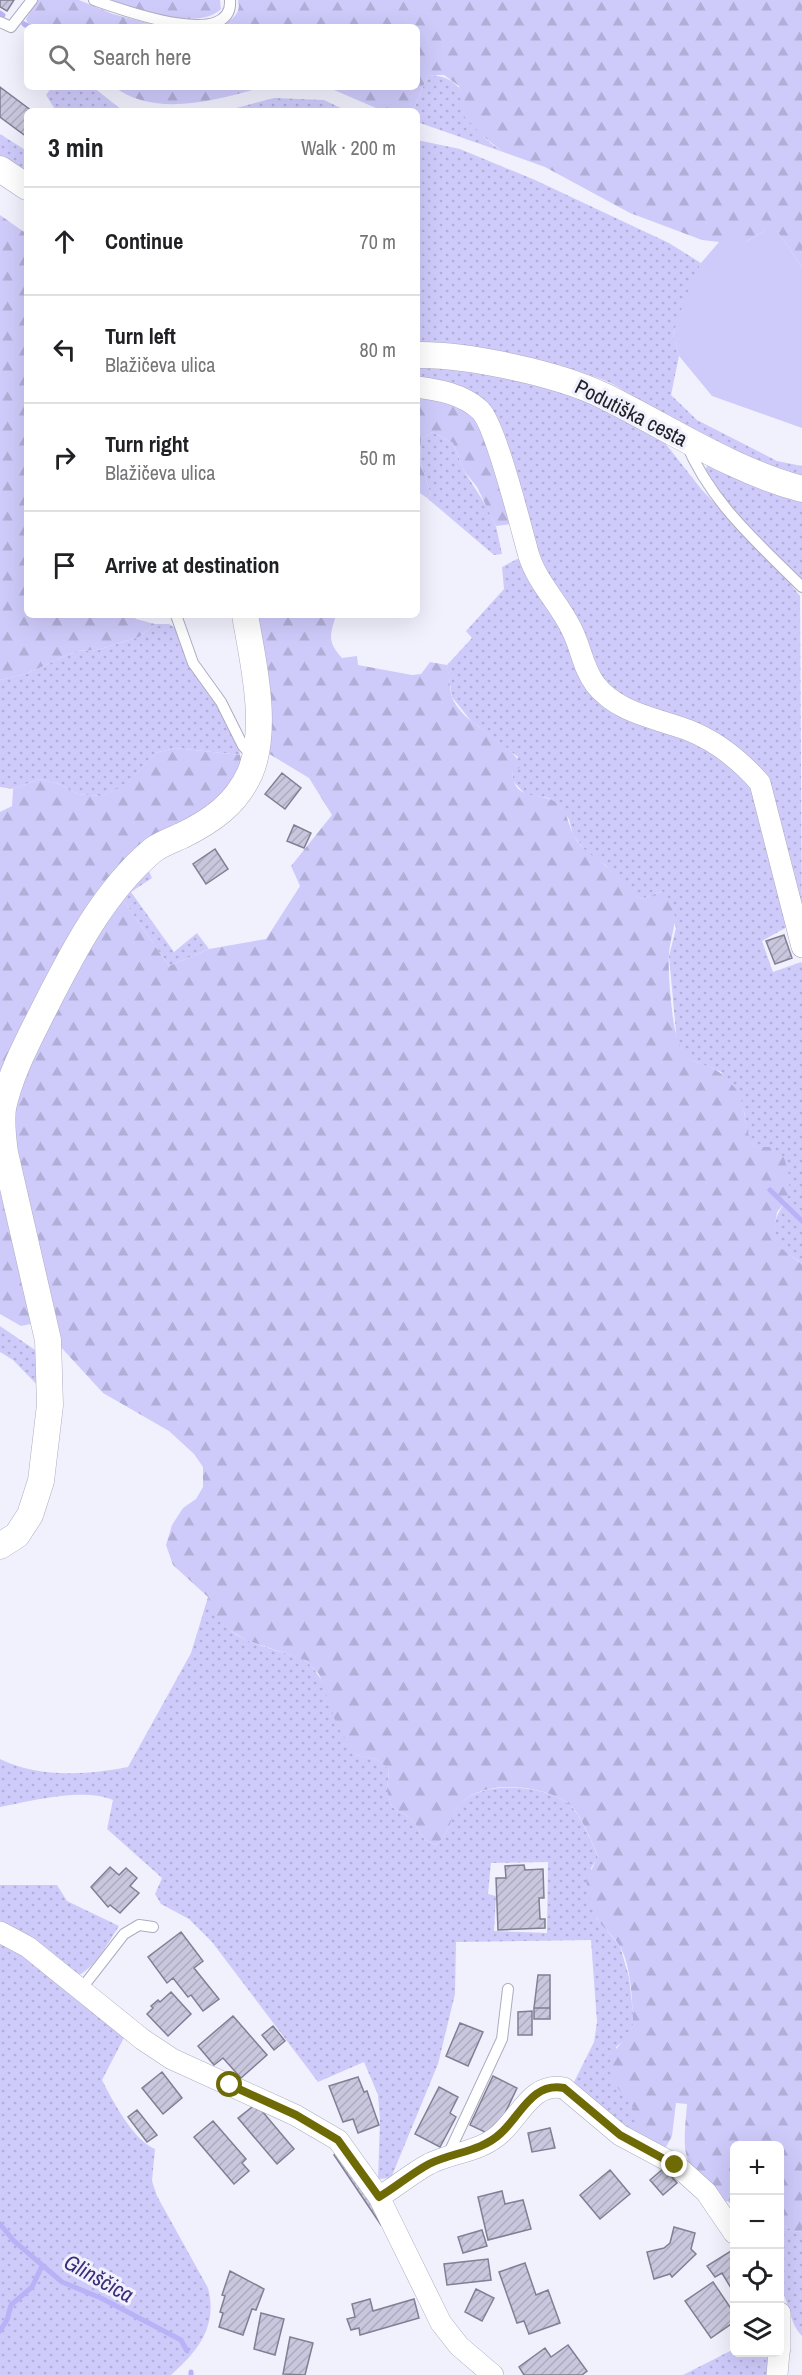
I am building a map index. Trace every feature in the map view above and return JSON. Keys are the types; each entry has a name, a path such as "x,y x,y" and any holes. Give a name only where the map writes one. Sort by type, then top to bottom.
{"street":[{"path":"0,169 24,185"},
{"name":"Podutiška cesta","path":"420,355 489,363 567,381 604,396 685,440 780,483 802,489"},
{"path":"420,388 463,397 482,411 493,438 530,558 538,577 573,630 585,666 596,685 625,708 705,738 742,762 760,783 802,947"},
{"path":"0,1546 17,1535 30,1515 41,1480 50,1406 48,1340 5,1153 1,1125 4,1106 27,1042 93,919 122,882 154,849 213,819 236,798 254,759 258,730 257,682 246,618"},
{"path":"0,1932 28,1947 82,1988 142,2039 172,2059 296,2115 338,2140 379,2197 441,2323 459,2346 493,2375"},
{"path":"379,2197 428,2165 480,2147 500,2134 534,2094 552,2086 564,2088 620,2135 675,2165 706,2192 730,2226"},
{"path":"777,2375 778,2357"}],"lane":[{"path":"0,22 11,27 32,0"},
{"path":"93,0 150,19 200,24 223,19 229,12 230,0"},
{"path":"685,440 704,482 734,518 802,587"},
{"path":"177,618 193,663 221,702 243,746 254,759"},
{"path":"82,1988 124,1934 139,1925 153,1927"},
{"path":"447,2157 502,2039 508,1989"}],"green space":[{"path":"38,0 79,0 113,14 151,24 28,24 26,19"},
{"path":"112,0 220,0 221,9 211,15 183,18 152,13"},
{"path":"238,0 802,0 802,267 777,231 765,231 745,242 702,240 630,213 545,167 503,152 484,137 463,115 459,86 444,75 428,75 414,108 376,108 334,90 420,90 420,24 225,24 237,13"},
{"path":"428,75 442,77 459,88 477,127 486,139 503,152 420,123 420,108 414,108"},
{"path":"50,90 97,90 119,108 54,108 46,95"},
{"path":"120,90 252,90 187,104 149,102"},
{"path":"274,98 324,100 341,108 236,108"},
{"path":"0,134 24,149 24,170 0,157"},
{"path":"420,141 460,149 535,180 669,243 701,263 673,334 679,356 671,395 697,420 777,461 802,466 802,478 668,418 610,383 579,371 510,354 420,343"},
{"path":"0,215 24,232 24,618 135,618 155,624 139,637 97,650 76,651 26,674 0,680"},
{"path":"765,231 777,231 802,267 802,428 712,396 679,356 673,335 684,301 701,263 719,242 745,242"},
{"path":"420,365 475,371 576,395 651,432 665,443 702,490 777,567 800,596 802,934 762,779 602,684 576,624 420,387"},
{"path":"420,392 461,402 479,417 512,524 496,526 477,487 464,471 453,443 432,432 421,439 420,460"},
{"path":"432,432 453,443 464,471 496,526 502,554 494,555 427,498 431,495 420,460 421,439"},
{"path":"420,460 431,495 427,498 420,493"},
{"path":"713,465 802,502 802,580 729,506 705,471 707,466"},
{"path":"517,559 525,560 596,691 696,737 757,785 787,927 762,941 773,972 801,962 802,964 802,1264 780,1248 775,1240 775,1222 787,1200 772,1147 755,1147 748,1138 744,1111 721,1072 686,1058 677,1043 669,956 676,928 662,891 642,899 632,893 605,865 587,853 573,835 569,819 549,798 526,795 513,781 512,772 518,757 471,721 452,697 447,665 472,638 466,631 504,589 502,567"},
{"path":"255,618 335,618 331,633 334,647 342,658 357,656 358,665 412,675 421,674 430,662 447,665 452,697 458,708 516,757 521,767 512,772 518,788 530,795 551,799 557,803 566,814 574,836 581,846 637,896 642,899 662,891 669,899 675,914 669,955 670,989 676,1033 681,1048 688,1057 724,1076 735,1088 742,1102 748,1133 755,1147 772,1147 784,1157 790,1179 787,1200 777,1212 774,1231 779,1247 802,1264 802,2232 793,2231 784,2225 784,2141 730,2141 730,2203 721,2202 699,2177 688,2159 685,2149 687,2104 676,2103 672,2136 666,2147 652,2147 636,2140 635,2113 631,2104 615,2084 610,2066 614,2053 632,2026 629,1973 621,1948 597,1919 593,1910 586,1880 598,1857 574,1809 548,1793 520,1787 492,1788 469,1797 462,1803 446,1833 436,1845 425,1840 412,1819 392,1807 387,1791 389,1769 376,1759 356,1755 337,1726 319,1674 305,1660 246,1640 223,1626 213,1613 208,1597 173,1565 166,1545 172,1525 183,1508 196,1499 203,1487 203,1467 194,1454 169,1431 103,1393 58,1344 15,1154 13,1121 20,1084 42,1032 119,894 169,966 209,949 266,939 300,886 291,866 332,815 309,778 266,752"},
{"path":"155,624 169,624 179,630 236,733 240,755 175,748 155,753 126,786 101,796 78,794 59,784 39,779 13,789 0,787 0,680 26,674 76,651 97,650 139,637"},
{"path":"175,748 240,755 243,768 228,795 151,843 0,1080 0,812 12,806 13,789 39,779 59,784 78,794 101,796 126,785 155,753"},
{"path":"148,869 152,878 131,892 174,952 197,933 209,949 169,966 119,894"},
{"path":"0,1169 36,1323 21,1326 0,1314"},
{"path":"0,1326 41,1354 42,1390 13,1360 0,1352"},
{"path":"208,1597 220,1620 236,1634 246,1640 307,1662 328,1692 356,1755 376,1759 389,1769 387,1791 392,1807 412,1819 425,1840 436,1845 446,1832 457,1808 469,1797 480,1792 506,1787 534,1790 548,1793 570,1805 586,1830 598,1858 591,1868 596,1918 620,1946 629,1977 634,2022 629,2037 616,2047 624,2095 635,2106 639,2125 636,2140 577,2093 574,2082 594,2042 597,2022 591,1940 456,1942 455,1994 438,2064 391,2178 378,2179 380,2121 378,2095 364,2062 318,2082 212,1942 189,1919 161,1904 155,1894 162,1878 107,1829 113,1800 101,1796 73,1795 0,1807 0,1759 46,1772 97,1772 128,1767 191,1653","holes":["548,1862 547,1933 494,1931 496,1896 488,1894 491,1863"]},
{"path":"0,1885 57,1885 67,1901 119,1926 90,1967 77,1976 0,1927"},
{"path":"0,1938 127,2032 102,2080 131,2129 155,2149 152,2181 157,2196 208,2288 210,2302 208,2326 203,2337 190,2357 171,2375 0,2375"},
{"path":"784,2225 793,2231 802,2232 802,2336 794,2325 784,2296"},
{"path":"730,2351 730,2357 773,2357 772,2375 683,2375"}],"building":[{"path":"0,0 14,0 7,11 0,7"},
{"path":"0,87 28,108 24,108 24,135 0,117"},
{"path":"282,773 301,788 285,809 265,794"},
{"path":"294,825 311,833 304,848 287,841"},
{"path":"215,849 228,869 206,884 193,864"},
{"path":"784,935 792,958 775,964 766,941"},
{"path":"524,1865 525,1870 543,1869 544,1898 539,1898 540,1919 545,1919 545,1928 498,1930 496,1878 506,1878 505,1866"},
{"path":"110,1867 119,1875 126,1868 137,1878 130,1886 139,1893 120,1913 110,1905 108,1907 91,1887"},
{"path":"181,1932 203,1961 194,1968 219,1999 203,2011 191,1995 188,1997 173,1978 167,1983 148,1957"},
{"path":"538,1975 550,1975 550,2008 534,2008"},
{"path":"171,1992 191,2014 168,2036 147,2014 153,2008 151,2006 158,2000 160,2002"},
{"path":"534,2008 550,2008 550,2019 534,2019"},
{"path":"532,2011 532,2035 518,2035 518,2012"},
{"path":"233,2016 267,2055 241,2078 223,2058 214,2065 198,2046"},
{"path":"460,2023 483,2032 468,2066 446,2056"},
{"path":"273,2026 285,2041 274,2050 262,2035"},
{"path":"162,2072 182,2098 163,2114 142,2088"},
{"path":"493,2076 517,2088 497,2130 489,2134 470,2125"},
{"path":"358,2077 364,2092 367,2091 379,2125 358,2133 353,2119 343,2122 329,2086"},
{"path":"439,2087 458,2097 450,2113 456,2117 440,2147 415,2134"},
{"path":"256,2104 294,2149 277,2164 238,2118"},
{"path":"137,2110 157,2135 147,2142 128,2117"},
{"path":"213,2121 246,2159 242,2163 249,2171 234,2184 194,2137"},
{"path":"550,2128 555,2148 532,2152 528,2133"},
{"path":"339,2152 387,2222 381,2225 334,2155"},
{"path":"664,2168 677,2183 663,2195 650,2180"},
{"path":"610,2170 630,2194 600,2219 580,2195"},
{"path":"502,2191 505,2204 523,2200 531,2229 488,2240 478,2197"},
{"path":"674,2227 695,2233 691,2249 696,2254 672,2277 670,2274 654,2279 647,2252 664,2248 670,2243"},
{"path":"482,2230 487,2246 463,2253 458,2237"},
{"path":"730,2252 730,2286 722,2273 715,2277 707,2266"},
{"path":"488,2259 491,2280 447,2285 444,2264"},
{"path":"525,2263 536,2295 548,2290 560,2323 529,2334 524,2321 517,2323 499,2272"},
{"path":"230,2271 264,2289 256,2310 252,2309 243,2335 219,2327 223,2313 220,2312 225,2296 222,2295"},
{"path":"713,2282 730,2307 730,2325 711,2338 685,2301"},
{"path":"476,2289 494,2298 482,2321 465,2312"},
{"path":"370,2299 373,2311 414,2299 419,2318 360,2335 359,2328 351,2330 347,2319 355,2317 352,2304"},
{"path":"261,2313 284,2319 275,2355 254,2349"},
{"path":"290,2337 313,2343 305,2375 283,2374"},
{"path":"568,2345 587,2371 582,2375 524,2375 519,2367 545,2348 551,2357"}],"waterway":[{"path":"770,1190 802,1221"},
{"name":"Glinščica","path":"0,2224 14,2241 62,2282 101,2298 181,2340 187,2351"},
{"path":"0,2331 7,2320 11,2305 32,2287 42,2266"}],"route":[{"path":"230,2085 296,2115 338,2140 379,2197 428,2165 480,2147 500,2134 534,2094 552,2086 564,2088 620,2135 675,2165"}]}
